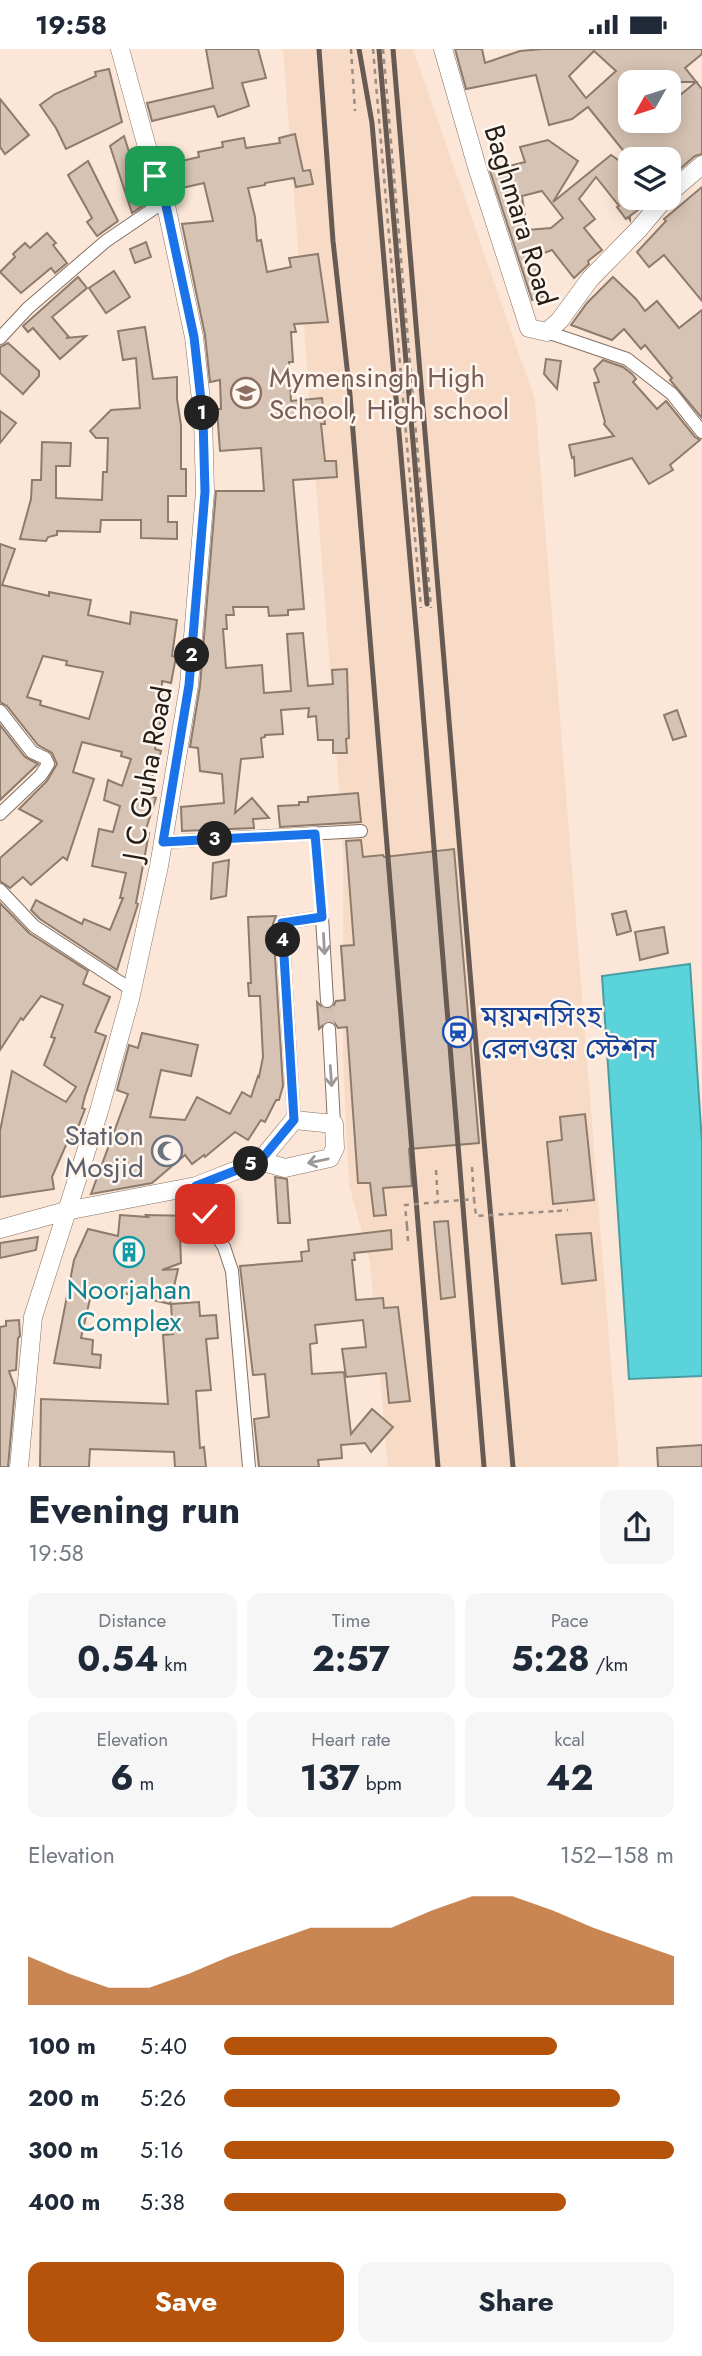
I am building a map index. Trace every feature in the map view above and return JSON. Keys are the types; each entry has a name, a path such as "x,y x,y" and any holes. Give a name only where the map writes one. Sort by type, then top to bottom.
{"street":[{"name":"J C Guha Road","path":"19,1467 33,1317 99,1111 132,990 163,842 189,685 205,492 203,418 194,337 165,201 155,176 120,49"},
{"name":"Baghmara Road","path":"443,49 477,167 529,328 547,332 560,320 590,279 655,210"},
{"name":"Baghmara Road","path":"681,184 702,165"},
{"path":"3,330 106,241 165,201"},
{"path":"547,332 627,359 672,394 702,432"},
{"path":"0,711 32,751 45,758 48,764 41,775 0,814"},
{"path":"163,842 361,831"},
{"path":"0,890 34,926 132,990"},
{"path":"0,1229 66,1211 196,1186 260,1161 294,1120 282,923 322,917 327,1001"},
{"path":"260,1161 285,1168 330,1159 335,1148 328,1028"},
{"path":"294,1120 334,1124"},
{"path":"196,1186 208,1221 224,1247 232,1271 249,1467"}],"path":[{"path":"351,49 355,111"},
{"path":"373,49 421,608"},
{"path":"383,49 431,608"},
{"path":"315,834 322,917"},
{"path":"472,1167 475,1216 568,1210"},
{"path":"436,1170 438,1202"},
{"path":"408,1241 405,1205 474,1199"}],"shaded area":[{"path":"283,49 413,49 535,400 619,1467 388,1467 370,1262 349,1185 343,1058 343,844"}],"water":[{"path":"690,964 702,1143 702,1376 629,1379 602,976"}],"building":[{"path":"206,49 258,49 266,78 242,83 249,106 218,117 214,106 152,121 147,103 213,88"},
{"path":"455,49 482,49 485,63 520,51 542,49 702,49 702,54 685,68 702,89 702,154 695,156 681,168 681,147 620,147 588,107 572,119 549,125 536,75 466,89","holes":["594,51 616,71 586,98 569,76"]},
{"path":"109,69 122,122 66,149 40,105 55,94 96,76 95,72"},
{"path":"0,99 29,135 5,154 0,147"},
{"path":"295,134 303,171 310,170 313,184 296,187 294,178 248,188 257,241 261,240 267,272 291,267 289,258 318,254 328,322 294,324 296,332 291,332 293,362 289,362 291,401 322,398 325,424 321,424 325,461 336,461 337,477 293,480 304,609 288,610 288,615 269,616 268,607 233,607 234,615 226,615 227,629 223,629 226,668 262,665 264,693 291,691 287,634 303,633 308,686 333,684 332,670 347,669 347,753 333,753 333,740 318,740 316,716 308,717 309,708 281,710 283,734 265,735 261,738 263,757 241,759 235,813 252,798 269,818 253,819 254,828 182,831 181,807 224,803 222,774 200,771 198,748 190,747 200,686 216,491 264,491 261,448 220,451 217,409 221,409 220,380 210,382 205,335 182,224 213,221 204,183 173,190 164,165 199,157 198,152 223,147 222,142 244,138 246,148 280,143 279,138"},
{"path":"124,136 138,180 135,181 150,201 132,213 110,146"},
{"path":"548,140 578,161 553,202 611,155 618,160 618,205 596,177 579,199 595,219 584,228 602,250 588,261 589,264 574,278 552,250 533,257 544,296 532,300 490,171 525,162 520,147","holes":["542,191 563,218 551,228 527,230 522,196"]},
{"path":"88,161 118,221 97,236 87,222 92,218 68,175"},
{"path":"702,187 702,301 664,255 649,267 637,252 666,221 664,219 675,210 681,210 681,205"},
{"path":"619,210 638,210 630,216 630,220 628,217 626,219"},
{"path":"47,233 67,263 55,273 51,268 21,293 0,272 25,243 30,248"},
{"path":"146,242 151,257 135,263 130,249"},
{"path":"114,271 130,297 106,313 89,288"},
{"path":"78,277 87,288 52,317 69,337 66,338 86,336 60,359 33,328 28,332 23,326"},
{"path":"613,277 645,311 657,301 679,328 702,310 702,418 645,345 641,349 624,329 612,340 571,325 587,303"},
{"path":"145,327 153,379 177,377 181,469 186,469 186,496 168,496 168,522 177,522 177,539 141,538 141,520 101,520 100,532 57,531 57,535 48,537 46,541 20,539 31,499 32,480 41,480 42,442 71,443 70,466 56,466 56,498 102,500 103,472 107,472 108,438 96,438 90,431 111,410 140,408 136,358 123,360 118,331"},
{"path":"8,343 39,371 39,376 23,394 0,373 0,347"},
{"path":"546,359 561,361 557,389 544,374"},
{"path":"603,360 623,367 632,374 636,379 633,382 657,409 666,401 700,440 670,465 673,470 649,484 632,458 575,476 574,457 572,458 569,445 614,436 604,424 594,383 599,382 594,369"},
{"path":"0,411 16,423 0,443"},
{"path":"0,544 15,549 2,585 49,596 49,592 91,600 88,615 130,624 131,612 177,620 172,656 176,657 171,683 162,681 161,718 155,749 161,751 157,768 154,767 150,796 156,798 145,832 149,833 136,903 138,904 117,970 40,919 31,910 36,900 82,924 84,919 110,930 123,898 120,898 126,873 92,866 99,829 113,832 120,806 104,800 108,780 122,786 131,759 121,756 122,752 82,742 73,772 94,779 67,860 63,857 31,885 23,877 10,888 0,881 0,858 42,821 19,809 47,781 57,764 52,753 38,745 7,706 0,702","holes":["43,656 67,661 66,665 103,672 89,719 40,705 41,701 27,697"]},
{"path":"677,710 686,736 673,740 664,715"},
{"path":"0,725 25,757 38,764 0,800"},
{"path":"358,793 361,822 280,827 278,806 299,805 299,802 308,802 308,797"},
{"path":"361,840 363,857 454,849 479,1143 409,1149 412,1186 383,1188 386,1215 374,1216 370,1183 358,1183 347,1027 338,1028 334,1022 328,1020 319,1029 317,1002 328,1010 336,1001 345,1000 341,946 354,945 346,841"},
{"path":"229,860 226,896 211,899 213,863"},
{"path":"0,903 29,933 88,971 83,984 110,997 95,1032 106,1036 85,1096 82,1108 85,1109 73,1140 69,1138 52,1177 54,1189 0,1197 0,1131 12,1071 66,1102 76,1087 44,1065 55,1038 51,1037 63,1005 41,996 23,1020 21,1018 0,1050"},
{"path":"626,911 631,931 617,935 612,914"},
{"path":"276,916 273,924 283,1086 279,1100 276,1100 265,1122 261,1120 248,1140 235,1132 205,1157 204,1155 192,1164 185,1155 152,1183 91,1194 128,1094 117,1090 129,1045 138,1048 142,1033 198,1045 191,1076 161,1070 150,1117 185,1120 197,1097 230,1114 242,1092 251,1097 263,1057 260,996 249,996 248,983 251,983 248,917"},
{"path":"664,927 668,953 640,960 635,932"},
{"path":"585,1114 594,1200 553,1204 547,1142 562,1140 560,1117"},
{"path":"275,1177 287,1179 290,1223 278,1223"},
{"path":"225,1198 230,1239 219,1224 210,1200"},
{"path":"120,1215 196,1216 200,1235 180,1235 181,1263 162,1270 178,1269 170,1304 93,1286 81,1338 93,1340 92,1354 101,1355 100,1368 54,1363 74,1260 88,1229 118,1236"},
{"path":"448,1221 455,1297 441,1299 434,1222"},
{"path":"391,1230 392,1249 354,1253 355,1260 352,1260 356,1300 383,1298 384,1308 398,1307 410,1401 389,1403 386,1373 346,1377 342,1349 366,1347 363,1320 315,1325 317,1343 310,1344 312,1374 344,1372 351,1434 372,1409 393,1427 371,1452 365,1443 341,1445 342,1458 318,1460 319,1467 259,1467 254,1419 269,1417 265,1374 253,1375 240,1266 302,1261 301,1252 309,1251 308,1240"},
{"path":"591,1233 596,1280 562,1284 556,1235"},
{"path":"38,1237 36,1250 0,1258 0,1243"},
{"path":"199,1302 200,1316 216,1315 218,1338 206,1339 211,1390 196,1391 200,1448 204,1447 206,1467 175,1467 174,1452 90,1449 89,1467 40,1467 41,1399 168,1404 163,1335 173,1334 171,1304"},
{"path":"19,1320 16,1370 9,1371 15,1388 8,1467 0,1467 0,1327 6,1326 6,1321"},
{"path":"702,1445 702,1467 658,1467 657,1448"}],"tunnel":[{"path":"327,1001 329,1029"}],"railway":[{"path":"319,49 333,241 350,395 438,1467"},
{"path":"359,49 372,123 484,1467"},
{"path":"379,49 427,604"},
{"path":"393,49 513,1467"}],"place":[{"name":"Mymensingh High School, High school","path":"246,393"},
{"name":"ময়মনসিংহ রেলওয়ে স্টেশন","path":"458,1032"},
{"name":"Station Mosjid","path":"167,1151"},
{"name":"Noorjahan Complex","path":"129,1252"}],"route":[{"path":"155,176 165,201 194,337 203,418 205,492 189,685 163,842 315,834 322,917 282,923 294,1120 260,1161 196,1186 198,1196 204,1204 205,1214"}]}
